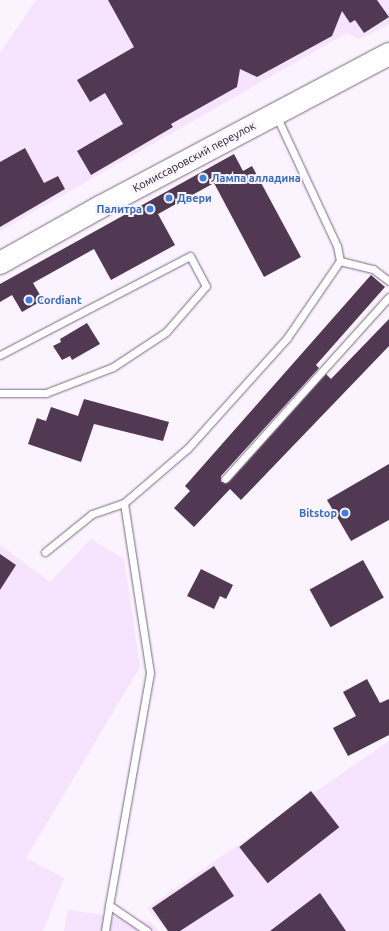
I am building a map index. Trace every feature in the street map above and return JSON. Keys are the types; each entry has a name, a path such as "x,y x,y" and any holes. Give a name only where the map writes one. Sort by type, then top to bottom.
{"main road":[{"name":"Комиссаровский переулок","path":"0,263 275,113 389,54"}],"lane":[{"path":"45,552 92,514 124,503 194,442 287,338 340,261 337,246 275,113"},
{"path":"0,355 190,256 206,286 166,332 113,367 46,393 0,394"},
{"path":"340,261 373,268 389,281"},
{"path":"225,479 389,297"},
{"path":"105,931 150,673 124,503"},
{"path":"109,905 147,931"}],"shaded area":[{"path":"36,0 389,0 389,24 360,39 347,33 0,231 0,53"},
{"path":"91,539 124,559 140,667 26,858 64,878 43,931 0,931 0,545 50,582"},
{"path":"389,741 389,931 168,931 147,908"},
{"path":"68,910 151,922 159,931 64,931"}],"building":[{"path":"108,0 377,0 389,17 364,33 355,20 350,23 342,11 332,36 257,77 240,69 237,87 171,124 173,127 91,175 77,151 123,124 105,93 90,102 77,80 134,47"},
{"path":"25,148 44,183 58,176 65,189 0,227 0,162"},
{"path":"234,154 243,171 252,166 301,257 264,277 214,183 158,214 175,245 111,280 94,249 33,283 43,300 22,312 12,295 0,302 0,284"},
{"path":"371,275 385,287 316,365 319,368 221,476 221,482 229,482 326,374 331,379 389,319 389,346 241,500 230,489 194,527 174,508 190,491 185,486"},
{"path":"87,323 100,344 72,360 70,356 62,360 53,346 61,342 60,339"},
{"path":"84,399 169,422 163,441 94,424 81,462 28,444 37,418 46,421 51,407 78,416"},
{"path":"389,464 389,520 351,541 327,500"},
{"path":"0,554 16,565 0,590"},
{"path":"363,560 384,598 330,627 310,590"},
{"path":"201,569 233,585 226,599 220,596 214,609 187,596"},
{"path":"367,679 380,703 389,699 389,735 348,756 333,728 356,716 343,692"},
{"path":"311,791 339,827 268,883 239,847"},
{"path":"214,866 234,896 180,931 168,931 152,908"},
{"path":"320,893 346,931 270,931"}],"place":[{"name":"Лампа алладина","path":"203,178"},
{"name":"Двери","path":"169,198"},
{"name":"Палитра","path":"150,209"},
{"name":"Cordiant","path":"29,300"},
{"name":"Bitstop","path":"345,513"}]}
